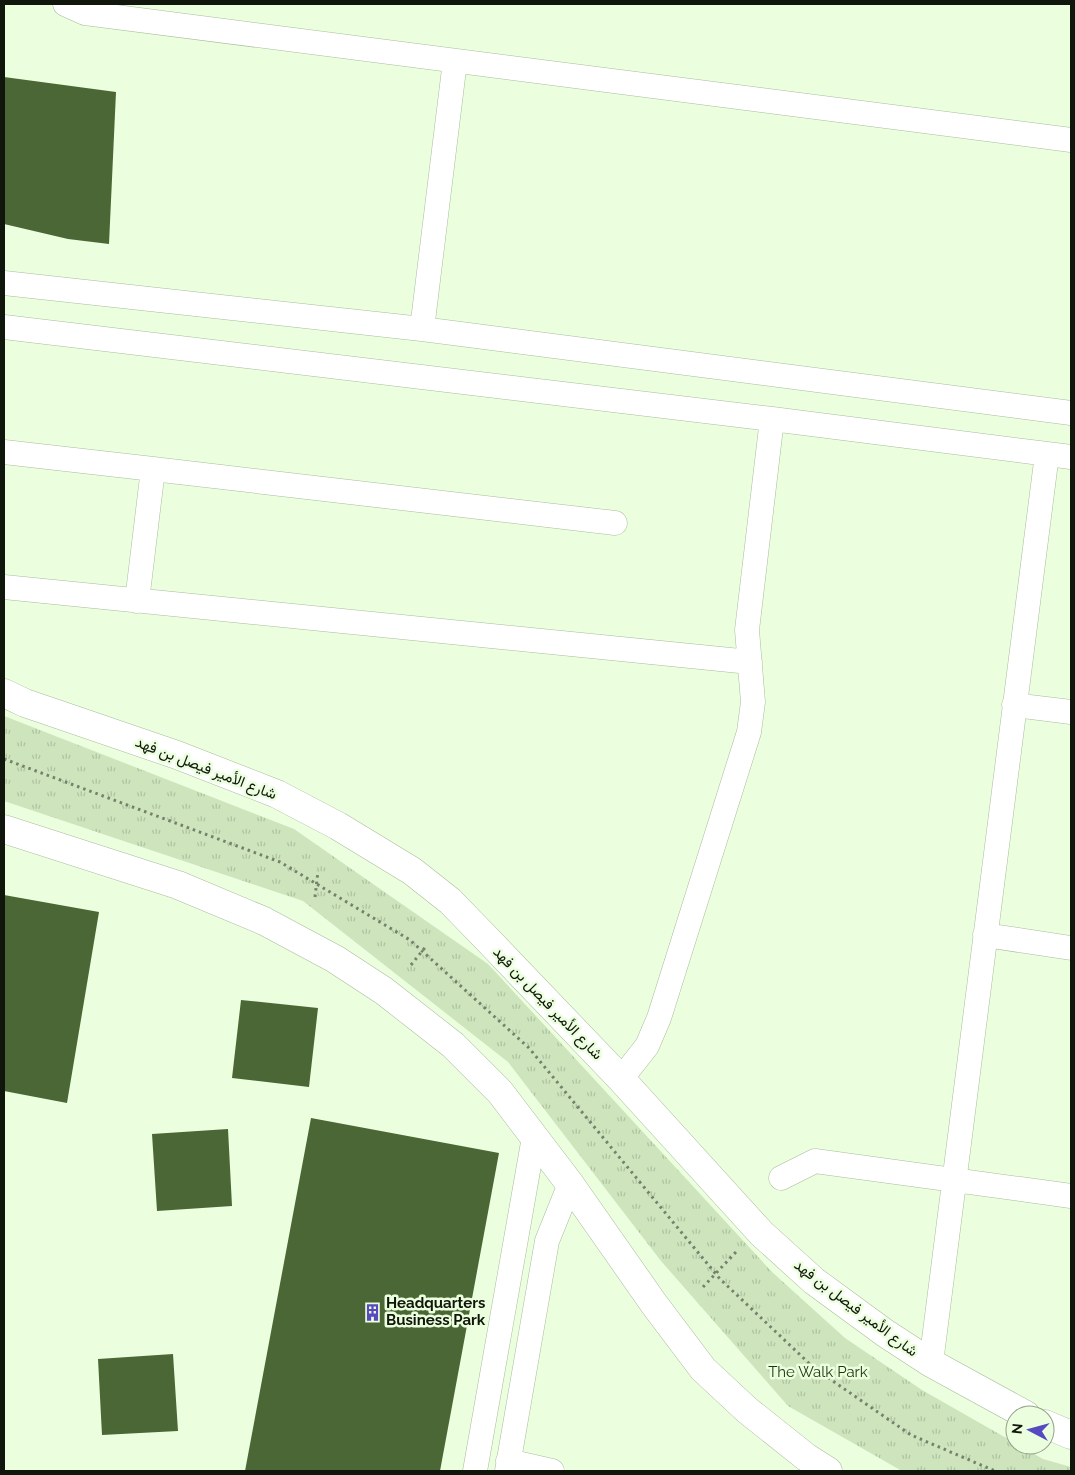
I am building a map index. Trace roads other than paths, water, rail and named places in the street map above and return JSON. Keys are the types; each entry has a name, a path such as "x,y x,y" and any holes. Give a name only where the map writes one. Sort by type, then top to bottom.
{"main road":[{"name":"شارع الأمير فيصل بن فهد","path":"4,693 25,703 177,755 277,794 338,826 412,871 450,902 621,1079 762,1234 814,1281 884,1332 931,1363 1008,1405"},
{"path":"4,828 178,886 264,921 335,959 384,991 453,1045 500,1092 570,1184 654,1304 703,1369 747,1410 806,1457 828,1471"},
{"path":"1055,1428 1071,1435"}],"street":[{"path":"65,4 85,13 1071,140"},
{"path":"422,329 455,61"},
{"path":"4,283 422,329 1071,413"},
{"path":"4,328 772,419 1071,457"},
{"path":"621,1079 647,1046 659,1018 749,732 753,702 747,630 772,419"},
{"path":"4,452 616,523"},
{"path":"931,1363 1046,454"},
{"path":"137,601 153,469"},
{"path":"4,587 750,662"},
{"path":"1014,705 1071,712"},
{"path":"985,935 1071,948"},
{"path":"475,1471 534,1138"},
{"path":"781,1178 815,1161 1071,1196"},
{"path":"552,1471 507,1466 547,1241 570,1184"}],"place":[{"name":"Headquarters Business Park","path":"372,1312"}],"park label":[{"name":"The Walk Park","path":"818,1372"}]}
